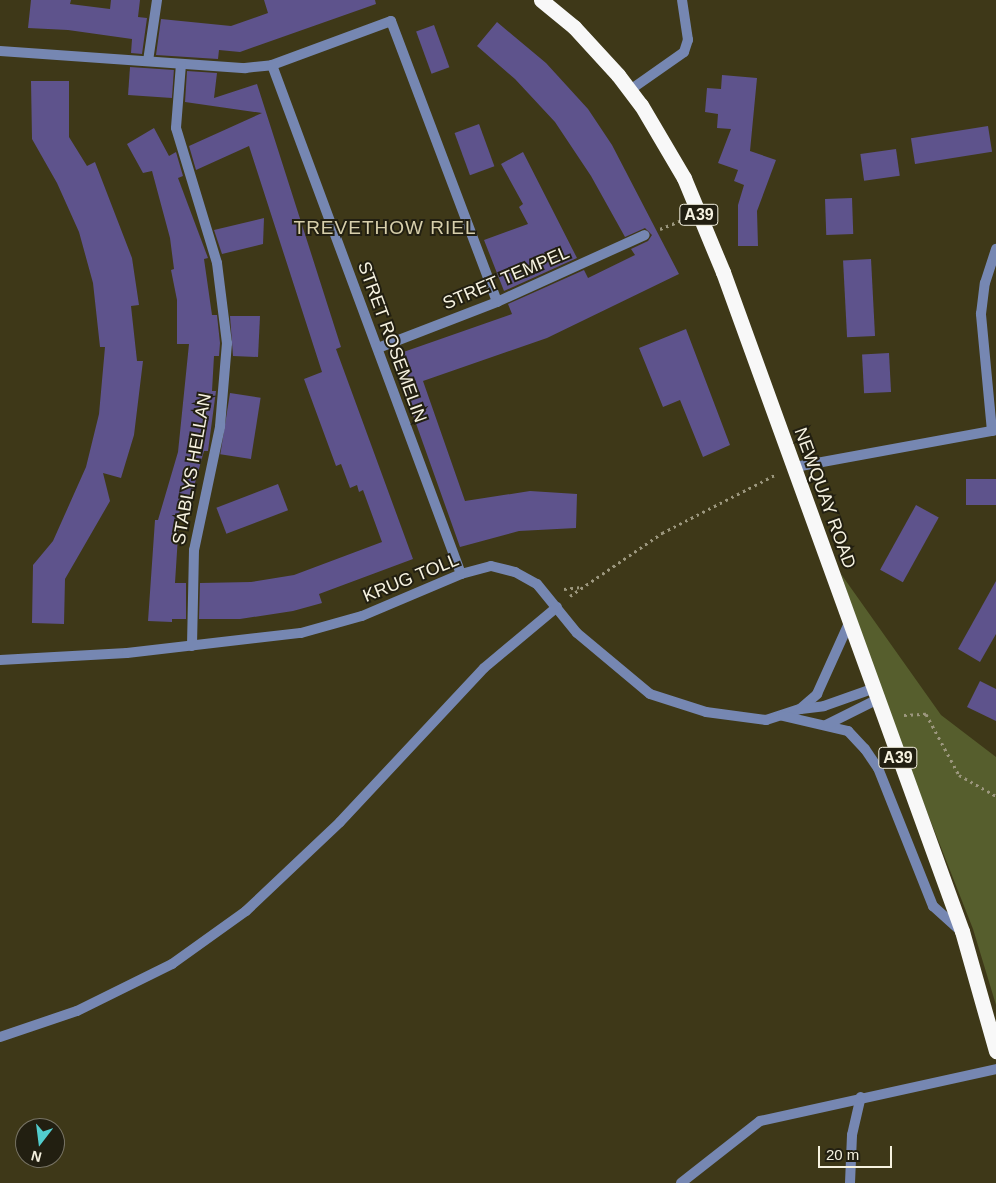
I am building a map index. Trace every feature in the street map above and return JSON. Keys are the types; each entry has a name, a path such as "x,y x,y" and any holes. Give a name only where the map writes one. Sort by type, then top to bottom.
{"highway":[{"name":"NEWQUAY ROAD","path":"541,0 574,27 630,90 684,178 794,467 874,694 962,931 996,1051"}],"street":[{"path":"148,61 157,0"},
{"path":"630,90 684,52 688,40 682,0"},
{"path":"0,51 245,68 272,66 391,21 497,302"},
{"name":"STABLYS HELLAN","path":"181,64 176,128 217,262 228,343 220,427 194,550 192,646"},
{"name":"STRET ROSEMELIN","path":"272,66 461,574"},
{"name":"STRET TEMPEL","path":"378,348 497,302 645,235"},
{"path":"794,467 994,431 981,314 985,283 996,249"},
{"name":"KRUG TOLL","path":"1,660 267,639 334,625 461,574 491,566 515,572 537,584 576,633 650,694 684,707 732,716 766,720 783,716"},
{"path":"0,1037 77,1011 172,964 246,911 340,822 484,668 557,607"},
{"path":"800,709 817,694 849,623"},
{"path":"783,716 800,709 824,706 874,694"},
{"path":"826,725 874,694"},
{"path":"783,716 848,731 865,749 878,768 933,906 962,931"},
{"path":"681,1183 760,1121 861,1097 996,1070"},
{"path":"850,1183 852,1136 861,1097"}],"path":[{"path":"645,235 698,213"},
{"path":"557,607 662,533 794,467"},
{"path":"882,716 926,714 958,776 996,796"}],"green space":[{"path":"841,574 941,715 996,757 996,1005 973,929 891,720"}],"building":[{"path":"31,0 71,0 70,4 110,9 111,0 140,0 138,17 147,18 142,54 131,53 132,39 68,30 28,28"},
{"path":"264,0 375,0 376,4 240,52 219,50 218,59 156,55 161,19 231,26 268,13"},
{"path":"497,22 546,63 588,109 612,145 679,274 547,338 423,381 465,501 530,491 577,494 576,528 519,531 460,547 392,356 512,314 508,304 584,270 588,278 635,255 631,249 648,241 652,235 645,228 625,237 591,176 555,122 515,79 477,46"},
{"path":"434,25 449,67 432,74 416,31"},
{"path":"130,67 174,70 172,98 128,95"},
{"path":"187,71 217,73 214,98 257,84 341,347 336,349 413,559 319,594 322,603 293,611 240,619 199,619 200,583 251,582 294,575 382,542 363,490 359,492 357,485 350,488 341,464 336,466 304,379 322,372 249,146 196,170 189,146 262,113 185,102"},
{"path":"722,75 757,78 750,151 776,160 757,211 758,246 738,246 738,205 744,185 734,181 738,170 718,163 731,129 717,128 718,114 705,112 707,88 721,89"},
{"path":"31,81 69,81 69,137 87,166 95,162 132,258 139,305 131,306 137,361 143,361 134,435 121,478 103,473 110,501 65,579 64,624 32,623 33,565 53,541 86,467 99,414 105,347 100,347 93,283 79,232 57,183 32,139"},
{"path":"479,124 494,166 470,175 455,133"},
{"path":"988,126 992,152 915,164 911,138"},
{"path":"154,128 169,156 176,152 183,176 178,178 208,258 204,259 212,315 217,315 220,343 219,356 214,356 212,391 216,391 208,451 204,451 188,508 180,505 175,583 186,583 186,619 172,619 172,622 148,621 155,520 158,520 178,452 189,344 177,344 177,300 171,270 174,269 170,238 152,171 143,173 127,144"},
{"path":"896,149 900,176 864,181 860,154"},
{"path":"523,152 577,258 504,291 484,240 528,224 519,207 523,204 501,164"},
{"path":"852,198 853,234 826,235 825,199"},
{"path":"264,218 263,244 222,254 214,230"},
{"path":"871,259 875,336 847,337 843,260"},
{"path":"230,316 260,316 258,357 233,356"},
{"path":"686,329 730,445 703,457 680,400 663,407 639,348"},
{"path":"889,353 891,392 864,393 862,354"},
{"path":"230,393 261,398 251,459 220,454"},
{"path":"966,479 996,479 996,505 966,505"},
{"path":"278,484 288,510 226,534 216,508"},
{"path":"916,505 939,518 903,582 880,570"},
{"path":"996,581 996,634 980,662 958,649"},
{"path":"980,681 996,689 996,721 967,707"}],"district":[{"name":"TREVETHOW RIEL","path":"385,228"}]}
